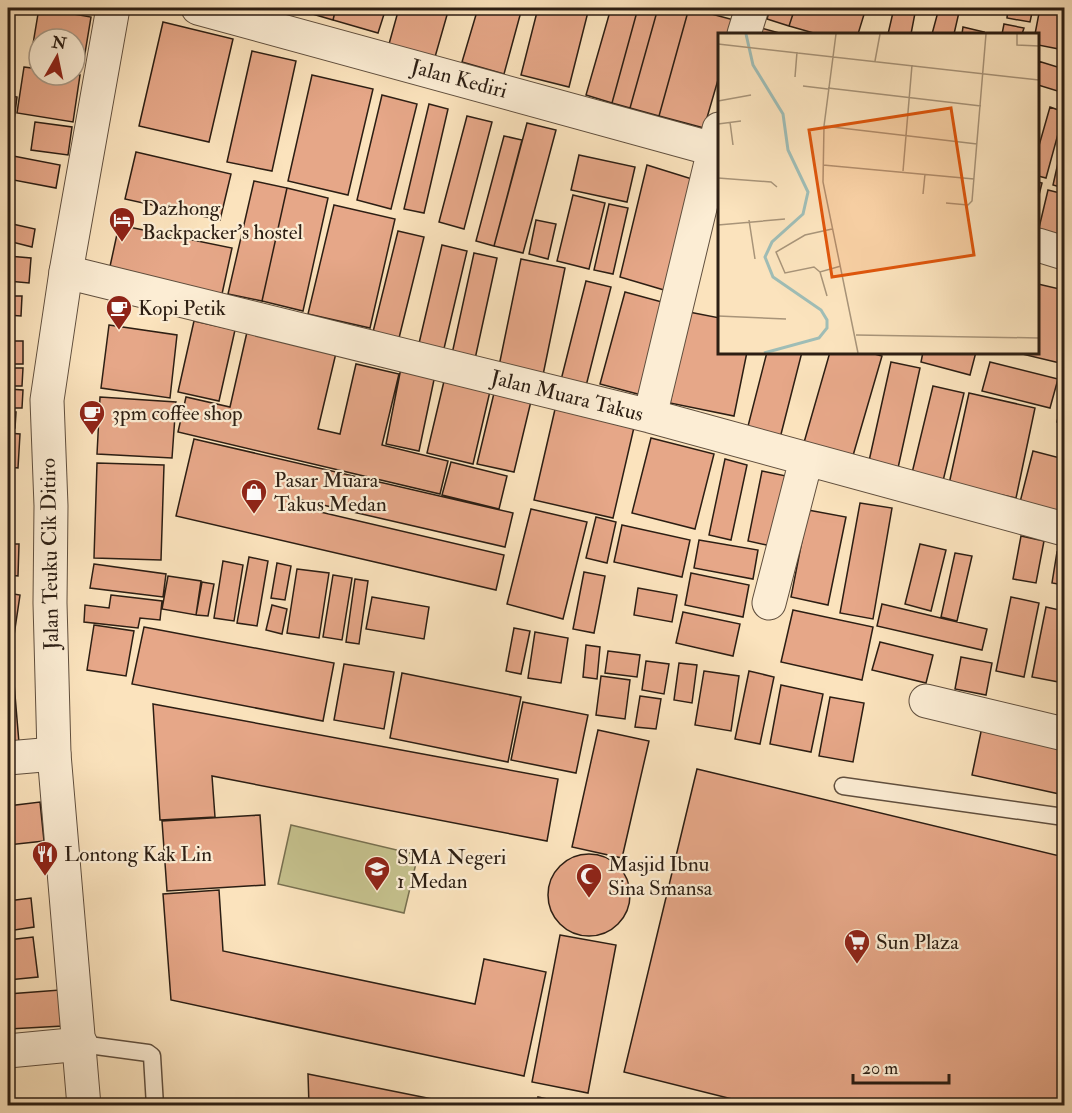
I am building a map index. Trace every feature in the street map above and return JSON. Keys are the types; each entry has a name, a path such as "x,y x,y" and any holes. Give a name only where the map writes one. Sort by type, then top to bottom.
{"street":[{"name":"Jalan Teuku Cik Ditiro","path":"84,1106 81,1044 54,754 50,603 51,506 47,400 66,272 113,8"},
{"name":"Jalan Kediri","path":"198,8 718,142"},
{"path":"744,33 752,8"},
{"path":"650,416 718,142"},
{"path":"1039,245 1065,253"},
{"name":"Jalan Muara Takus","path":"66,272 650,416 1065,529"},
{"path":"769,603 806,460"},
{"path":"926,701 1065,734"},
{"path":"8,758 54,754"},
{"path":"8,1051 81,1044"}],"lane":[{"path":"843,786 1065,817"},
{"path":"81,1044 148,1053 152,1056 155,1106"}],"shaded area":[{"path":"291,825 418,855 404,913 278,884"}],"building":[{"path":"39,8 91,17 87,41 87,27 36,27"},
{"path":"292,8 336,8 333,20"},
{"path":"336,8 386,8 378,33 333,20"},
{"path":"399,8 449,8 435,57 389,44"},
{"path":"478,8 522,8 504,74 462,62"},
{"path":"538,8 589,8 569,87 521,75"},
{"path":"611,8 638,8 612,103 586,95"},
{"path":"638,8 658,8 630,108 612,103"},
{"path":"658,8 689,8 659,116 630,108"},
{"path":"689,8 734,20 730,33 718,33 718,80 704,128 659,116"},
{"path":"770,8 795,8 789,26 767,19"},
{"path":"795,8 866,8 858,33 814,33 789,26"},
{"path":"894,8 916,8 911,33 888,33"},
{"path":"939,8 960,8 954,33 932,33"},
{"path":"1008,8 1033,8 1030,22 1007,18"},
{"path":"1040,8 1064,8 1064,50 1039,45 1039,33 1035,33"},
{"path":"163,22 233,39 209,142 139,126"},
{"path":"1004,24 1024,28 1022,33 1002,33"},
{"path":"8,27 12,28 8,54"},
{"path":"963,27 984,32 984,33 962,33"},
{"path":"761,28 779,33 759,33"},
{"path":"252,51 296,61 272,171 227,162"},
{"path":"1039,61 1064,69 1064,93 1039,85"},
{"path":"24,67 27,67 27,87 78,87 73,122 17,113"},
{"path":"312,75 373,89 348,195 288,181"},
{"path":"8,95 17,97 12,135 8,134"},
{"path":"382,95 417,104 391,209 357,200"},
{"path":"429,104 448,109 424,213 404,209"},
{"path":"1050,107 1064,112 1046,178 1039,176 1039,146"},
{"path":"467,116 492,122 464,229 439,222"},
{"path":"35,122 72,127 68,155 31,150"},
{"path":"527,123 556,130 523,253 494,246"},
{"path":"504,136 522,140 494,246 476,241"},
{"path":"1064,136 1064,188 1053,185"},
{"path":"136,152 231,174 220,220 125,199"},
{"path":"8,155 60,165 56,188 8,179"},
{"path":"579,155 635,167 627,202 571,190"},
{"path":"647,165 692,179 664,290 620,277"},
{"path":"254,181 287,188 262,301 228,294"},
{"path":"287,188 328,198 303,311 262,301"},
{"path":"1048,190 1064,194 1064,239 1039,232"},
{"path":"573,195 605,203 589,269 557,261"},
{"path":"609,204 628,208 613,274 594,270"},
{"path":"334,205 395,219 370,328 308,314"},
{"path":"536,220 556,224 548,259 529,254"},
{"path":"8,223 35,229 32,247 8,241"},
{"path":"119,225 232,248 222,294 109,271"},
{"path":"398,231 424,237 399,338 373,332"},
{"path":"442,245 467,251 442,357 417,352"},
{"path":"474,253 497,258 475,359 452,354"},
{"path":"8,256 31,258 29,283 8,281"},
{"path":"521,259 565,268 543,375 499,366"},
{"path":"586,281 611,287 586,386 561,380"},
{"path":"1039,284 1064,290 1064,364 1022,354 1039,354"},
{"path":"625,292 673,305 649,397 600,384"},
{"path":"8,296 22,296 21,316 8,315"},
{"path":"689,312 718,318 718,354 747,354 734,416 670,403"},
{"path":"194,321 235,330 219,401 178,392"},
{"path":"109,325 177,335 170,398 101,388"},
{"path":"247,332 336,353 318,429 340,434 356,364 399,374 382,445 448,461 440,494 178,432 186,397 230,407"},
{"path":"8,341 23,341 23,364 8,364"},
{"path":"766,354 801,354 779,442 746,434"},
{"path":"829,354 882,356 852,459 803,446"},
{"path":"923,354 975,354 970,375 921,362"},
{"path":"891,362 920,368 898,468 869,461"},
{"path":"990,362 1058,379 1050,408 982,391"},
{"path":"8,368 23,368 22,386 8,386"},
{"path":"401,368 435,375 419,451 386,444"},
{"path":"445,377 491,387 473,464 427,453"},
{"path":"933,386 964,393 943,481 912,473"},
{"path":"8,389 23,390 22,408 8,408"},
{"path":"495,389 532,397 514,472 477,464"},
{"path":"1064,392 1064,424 1057,422"},
{"path":"969,393 1035,408 1016,498 949,484"},
{"path":"100,397 176,402 172,458 97,454"},
{"path":"556,405 635,423 613,518 534,500"},
{"path":"8,412 16,412 15,428 8,428"},
{"path":"8,433 20,434 18,468 8,467"},
{"path":"651,438 714,454 695,529 632,513"},
{"name":"Pasar Muara Takus Medan","path":"194,439 513,513 505,547 301,500 299,507 504,555 496,590 176,516"},
{"path":"1033,451 1064,459 1064,522 1018,510"},
{"path":"725,459 747,465 731,540 709,535"},
{"path":"451,462 507,476 499,509 442,495"},
{"path":"97,463 164,465 161,560 94,558"},
{"path":"762,471 786,476 771,546 748,541"},
{"path":"8,474 13,475 11,496 8,496"},
{"path":"860,503 892,508 873,619 840,613"},
{"path":"8,505 14,506 13,533 8,533"},
{"path":"531,509 587,522 563,619 507,604"},
{"path":"808,510 846,517 828,605 791,597"},
{"path":"596,517 616,522 607,563 586,558"},
{"path":"622,525 690,540 682,577 614,562"},
{"path":"1021,536 1044,541 1036,583 1013,579"},
{"path":"699,540 758,550 753,579 694,568"},
{"path":"8,544 19,544 18,576 8,575"},
{"path":"920,544 946,550 931,611 905,604"},
{"path":"1057,552 1064,554 1064,585 1052,583"},
{"path":"955,553 972,556 957,621 941,617"},
{"path":"249,557 268,561 257,626 237,623"},
{"path":"223,561 243,565 234,621 214,618"},
{"path":"277,563 291,566 285,600 271,598"},
{"path":"94,564 166,574 163,597 90,588"},
{"path":"297,569 329,573 319,638 287,633"},
{"path":"584,572 605,576 594,633 573,629"},
{"path":"691,573 749,585 743,617 685,605"},
{"path":"333,575 352,578 342,640 323,637"},
{"path":"168,576 201,581 196,615 162,609"},
{"path":"355,579 368,581 359,644 346,642"},
{"path":"202,582 214,584 208,616 196,615"},
{"path":"638,588 677,595 672,622 634,615"},
{"path":"8,593 20,595 13,642 8,641"},
{"path":"111,595 162,601 160,620 140,618 138,628 84,622 85,605 109,608"},
{"path":"372,597 429,607 424,639 366,629"},
{"path":"1011,597 1039,603 1024,677 996,671"},
{"path":"882,604 987,629 982,650 877,626"},
{"path":"272,605 287,609 282,634 266,630"},
{"path":"1046,607 1064,611 1064,683 1032,677"},
{"path":"793,610 873,627 862,680 781,662"},
{"path":"683,612 740,624 733,656 676,643"},
{"path":"94,625 134,631 126,676 87,670"},
{"path":"144,627 334,663 323,721 132,684"},
{"path":"514,628 530,631 521,674 506,671"},
{"path":"535,632 568,638 561,683 528,678"},
{"path":"880,642 933,655 926,683 872,670"},
{"path":"586,645 600,647 597,679 583,677"},
{"path":"8,647 11,648 8,674"},
{"path":"608,651 640,655 637,677 605,673"},
{"path":"961,657 992,663 986,695 955,689"},
{"path":"646,661 669,664 664,694 642,690"},
{"path":"679,663 697,665 692,703 674,700"},
{"path":"344,664 394,672 384,729 334,720"},
{"path":"704,671 739,676 731,731 695,725"},
{"path":"749,671 774,677 760,744 735,739"},
{"path":"402,673 521,697 508,762 390,738"},
{"path":"601,676 630,680 625,719 596,715"},
{"path":"8,683 14,683 19,743 8,744"},
{"path":"781,685 823,694 811,752 770,744"},
{"path":"640,696 661,699 656,729 635,727"},
{"path":"830,697 864,703 853,762 819,756"},
{"path":"523,702 588,715 576,773 511,760"},
{"path":"153,704 558,779 547,841 212,776 215,817 160,820"},
{"path":"982,727 1064,745 1064,795 972,775"},
{"path":"598,730 649,741 622,858 572,847"},
{"name":"Sun Plaza","path":"697,769 1064,857 1064,1106 760,1106 624,1072"},
{"path":"40,802 44,841 8,845 8,806"},
{"path":"260,815 265,885 167,891 162,821"},
{"name":"Masjid Ibnu Sina Smansa","path":"589,854 605,857 618,866 627,879 630,895 627,911 618,924 605,933 589,936 573,933 560,924 551,911 548,895 551,879 560,866 573,857"},
{"path":"219,890 223,951 475,1004 484,959 546,972 524,1076 171,1000 163,894"},
{"path":"31,898 34,927 8,931 8,901"},
{"path":"560,935 616,945 588,1093 532,1082"},
{"path":"33,937 38,977 8,980 8,940"},
{"path":"60,990 63,1026 9,1029 8,994"},
{"path":"308,1074 467,1106 309,1106"},
{"path":"538,1097 581,1106 536,1106"}],"place":[{"name":"Dazhong Backpacker's hostel","path":"122,243"},
{"name":"Kopi Petik","path":"119,331"},
{"name":"3pm coffee shop","path":"92,436"},
{"name":"Pasar Muara Takus Medan","path":"254,515"},
{"name":"Lontong Kak Lin","path":"45,877"},
{"name":"SMA Negeri 1 Medan","path":"377,892"},
{"name":"Masjid Ibnu Sina Smansa","path":"589,899"},
{"name":"Sun Plaza","path":"857,965"}]}
